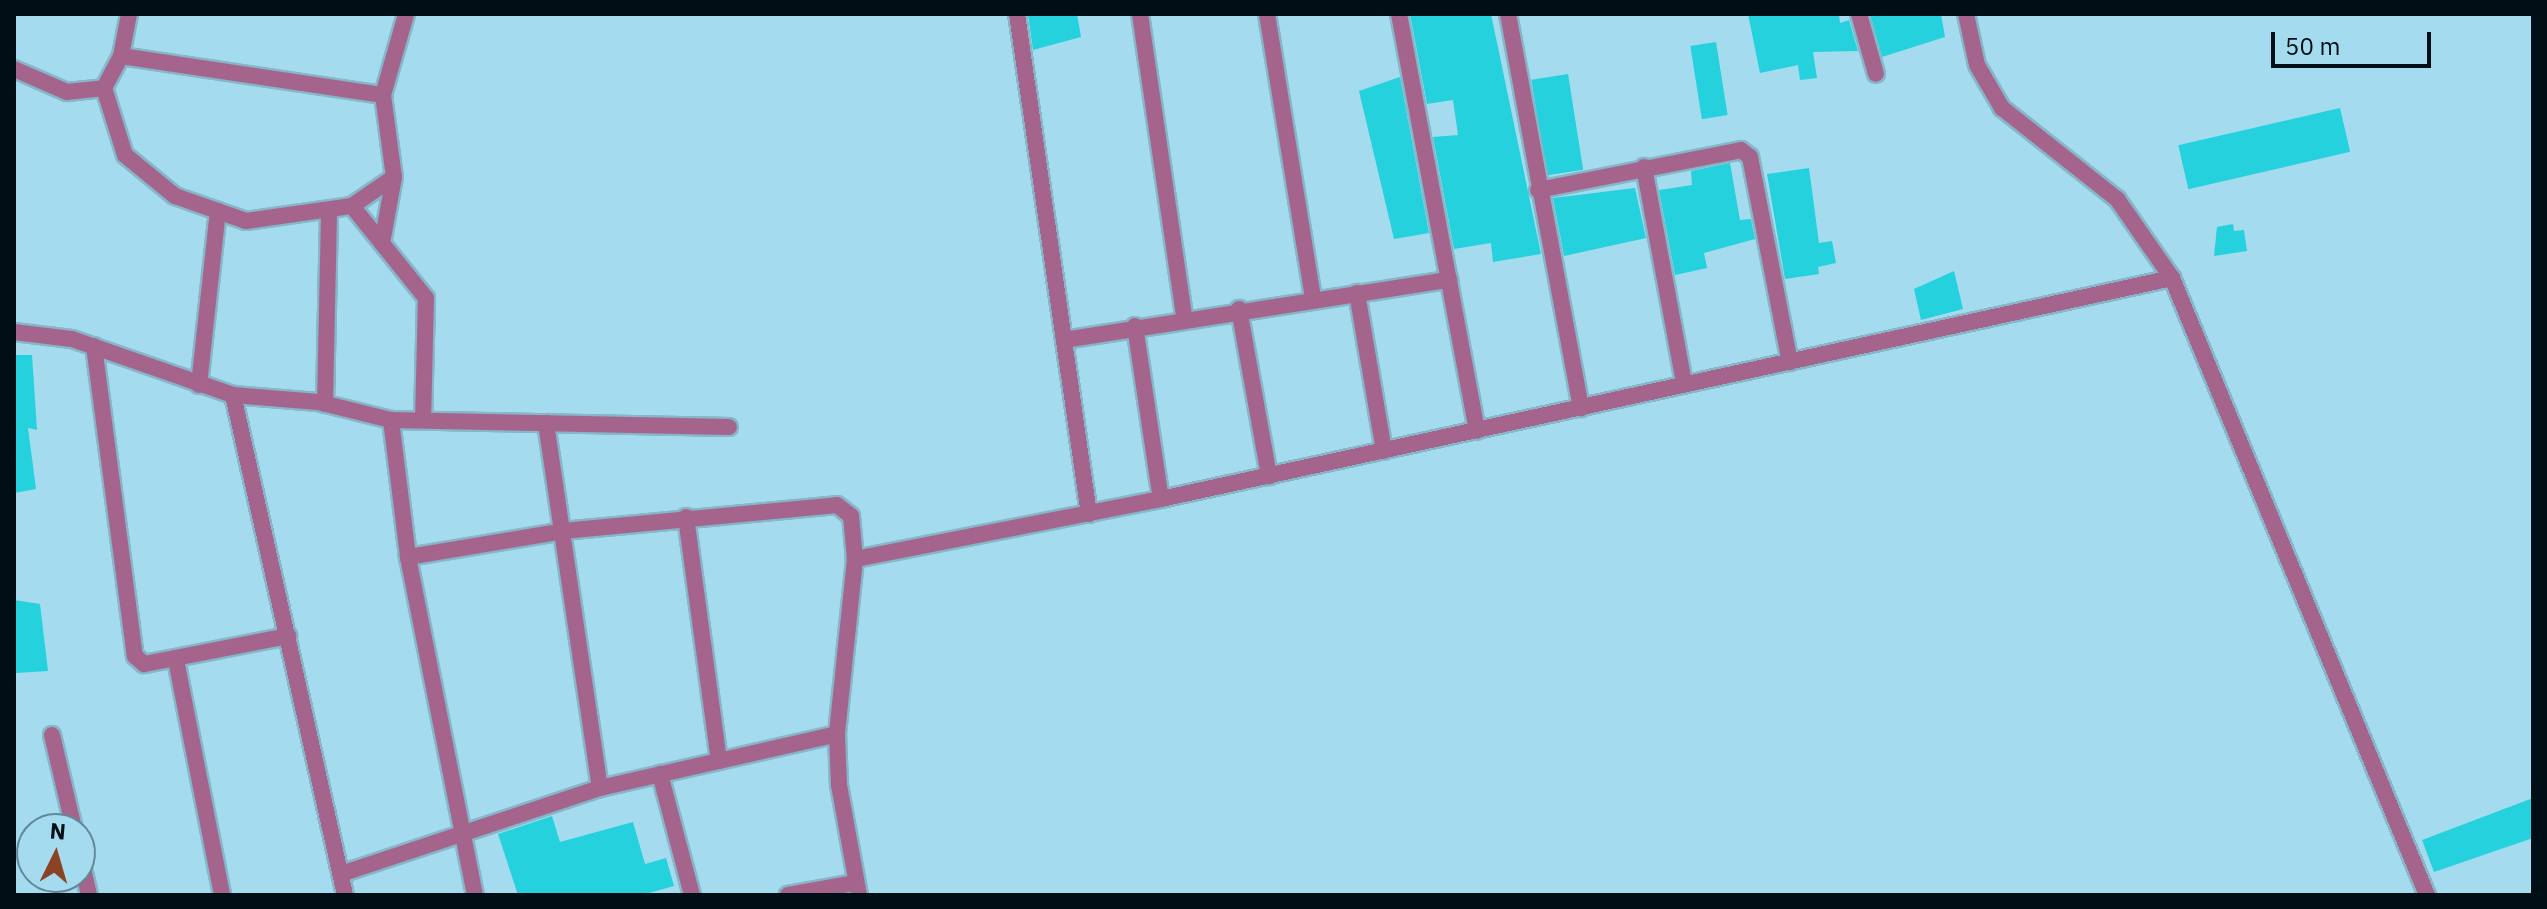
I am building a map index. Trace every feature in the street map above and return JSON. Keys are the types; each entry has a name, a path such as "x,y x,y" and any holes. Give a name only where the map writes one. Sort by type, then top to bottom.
{"street":[{"path":"129,14 121,55 104,88 125,155 175,196 246,221 352,206 394,177"},
{"path":"382,243 394,177 383,95 406,14"},
{"path":"1017,14 1089,514"},
{"path":"1140,14 1184,317"},
{"path":"1267,14 1313,298"},
{"path":"1399,14 1477,431"},
{"path":"1508,14 1538,190 1581,408"},
{"path":"1859,14 1876,74"},
{"path":"1966,14 1977,65 2002,108 2117,199 2172,278 2427,895"},
{"path":"121,55 383,95"},
{"path":"14,69 67,92 104,88"},
{"path":"1538,190 1730,149 1750,157 1790,362"},
{"path":"1644,167 1684,383"},
{"path":"352,206 426,298 423,420"},
{"path":"325,404 329,210"},
{"path":"199,385 218,211"},
{"path":"855,559 1269,476 2172,278"},
{"path":"1064,340 1184,317 1449,280"},
{"path":"1357,293 1384,451"},
{"path":"1239,309 1269,476"},
{"path":"1135,326 1161,499"},
{"path":"14,332 94,346 233,395 325,404 391,420 729,427"},
{"path":"94,346 135,656 144,664 176,660 288,636"},
{"path":"233,395 345,895"},
{"path":"391,420 408,557 460,837 475,895"},
{"path":"546,423 600,788"},
{"path":"408,557 563,531 686,517 837,505 851,516 855,559 837,734 857,889 788,895"},
{"path":"686,517 719,761"},
{"path":"176,660 222,895"},
{"path":"341,874 600,788 837,734"},
{"path":"52,735 70,813"},
{"path":"660,774 692,895"}],"building":[{"path":"1028,14 1077,14 1081,37 1033,50"},
{"path":"1410,14 1491,14 1541,254 1493,262 1491,243 1454,249 1433,137 1458,135 1453,100 1427,104"},
{"path":"1748,14 1839,14 1840,23 1849,20 1858,51 1813,52 1817,78 1800,80 1798,65 1760,73"},
{"path":"1870,14 1941,14 1945,37 1882,57"},
{"path":"1716,42 1728,115 1702,119 1690,46"},
{"path":"1568,74 1583,170 1547,176 1531,80"},
{"path":"1400,77 1429,233 1394,239 1359,91"},
{"path":"2340,108 2350,152 2188,189 2178,145"},
{"path":"1730,163 1740,220 1751,219 1755,239 1704,253 1707,268 1675,275 1659,190 1692,185 1691,171"},
{"path":"1809,168 1819,243 1832,241 1836,263 1818,267 1819,274 1785,279 1767,174"},
{"path":"1635,188 1646,238 1564,256 1553,198"},
{"path":"2233,224 2234,231 2244,230 2247,251 2214,256 2217,227"},
{"path":"1954,271 1963,309 1921,320 1914,289"},
{"path":"14,355 32,355 37,430 28,428 36,489 14,493"},
{"path":"14,600 40,604 48,671 16,673"},
{"path":"2533,798 2533,838 2434,872 2422,840"},
{"path":"552,816 560,842 633,822 645,864 666,858 674,886 642,895 518,895 498,834"}]}
